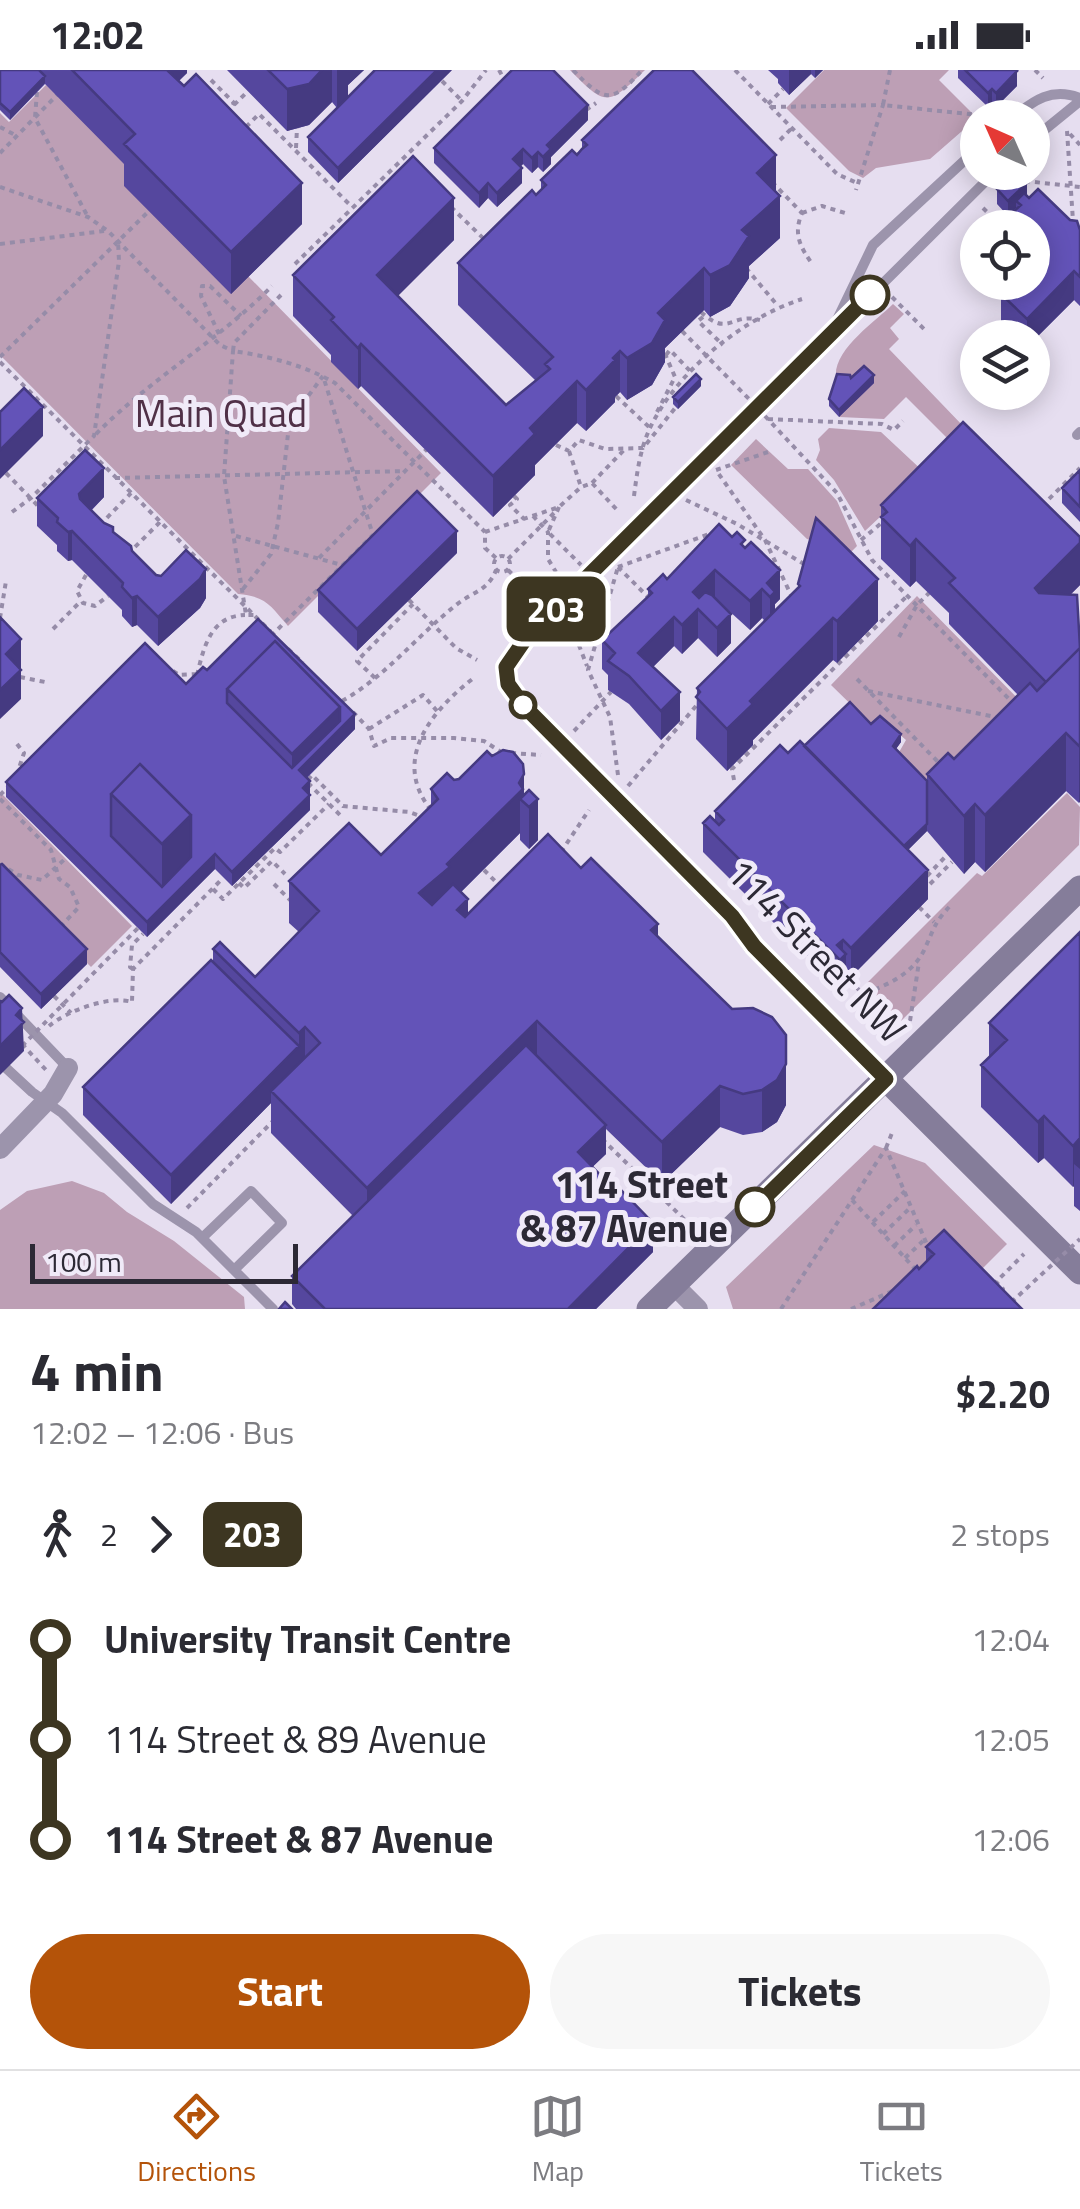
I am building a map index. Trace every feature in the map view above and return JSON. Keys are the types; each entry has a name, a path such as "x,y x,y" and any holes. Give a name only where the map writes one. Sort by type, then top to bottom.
{"main road":[{"path":"649,1309 1080,888"},
{"name":"114 Street NW","path":"886,1079 1080,1272"}],"street":[{"name":"114 Street NW","path":"627,796 754,946 886,1079"},
{"path":"0,1149 45,1103 68,1068"},
{"path":"674,1285 698,1309"}],"lane":[{"path":"1040,100 1050,94 1069,94 1080,100 1050,125"},
{"path":"831,334 873,244 960,164"},
{"path":"831,334 977,190"},
{"name":"114 Street NW","path":"627,796 514,695 506,675 509,660 526,638 831,334"},
{"path":"0,998 68,1068"},
{"path":"6,1068 62,1113 153,1204 202,1238 273,1309"},
{"path":"202,1238 251,1192 282,1223 234,1270"}],"path":[{"path":"295,264 462,101 486,70"},
{"path":"498,70 504,76 503,88"},
{"path":"573,70 596,94 605,97 620,92 642,70"},
{"path":"735,70 837,174 857,183"},
{"path":"856,190 890,70"},
{"path":"1035,70 1043,78"},
{"path":"211,80 234,103 228,110 246,128 259,114 352,207"},
{"path":"442,81 462,101"},
{"path":"769,105 784,89"},
{"path":"37,92 35,118 88,217"},
{"path":"222,117 248,92"},
{"path":"0,153 57,96"},
{"path":"582,113 596,103"},
{"path":"769,105 883,105 960,112"},
{"path":"1073,231 1067,131 1074,121"},
{"path":"0,127 18,136"},
{"path":"296,149 297,128"},
{"path":"780,140 792,128"},
{"path":"1067,131 1080,145"},
{"path":"402,158 414,170"},
{"path":"766,175 802,213"},
{"path":"1050,184 1080,187"},
{"path":"0,186 88,217 108,230 232,351 260,355 323,376 340,388 486,532 485,548 496,558"},
{"path":"774,207 787,197"},
{"path":"813,265 798,240 802,213 822,206 845,213"},
{"path":"451,207 489,245"},
{"path":"149,210 0,359 304,664"},
{"path":"0,244 108,230"},
{"path":"94,436 119,261 118,241"},
{"path":"746,268 780,308"},
{"path":"216,336 201,296 204,284 242,317"},
{"path":"12,512 117,412 242,317 272,286"},
{"path":"246,615 224,476 232,351 234,343 281,295"},
{"path":"892,297 927,332"},
{"path":"634,496 650,428 674,391 723,345 780,308 802,299"},
{"path":"723,345 698,321 703,314 725,326 742,317 760,320"},
{"path":"682,331 749,399"},
{"path":"654,421 675,377 664,353 670,350 692,373"},
{"path":"243,589 266,563 274,546 292,422 323,376"},
{"path":"266,641 373,535 323,376"},
{"path":"340,388 349,380"},
{"path":"616,396 650,428"},
{"path":"38,416 44,405"},
{"path":"569,450 580,440 605,449 643,448 676,407"},
{"path":"903,421 894,430 886,424 766,418 837,493 872,560 1024,713"},
{"path":"556,445 569,450"},
{"path":"318,558 426,450"},
{"path":"569,450 580,488"},
{"path":"533,596 508,570 508,559 624,450"},
{"path":"768,452 716,470 765,540 789,589 793,610"},
{"path":"96,478 106,468"},
{"path":"1042,513 1039,510 1080,468"},
{"path":"115,478 406,471"},
{"path":"6,473 48,516"},
{"path":"592,482 618,511"},
{"path":"109,534 100,524 130,493"},
{"path":"514,496 510,505 524,519"},
{"path":"686,500 737,524 813,570"},
{"path":"486,532 559,507"},
{"path":"556,572 548,558 548,532 559,507"},
{"path":"533,516 581,564"},
{"path":"862,540 892,517"},
{"path":"117,565 160,522"},
{"path":"618,567 737,524"},
{"path":"236,536 342,565"},
{"path":"753,552 765,540"},
{"path":"118,544 138,564"},
{"path":"872,560 884,550"},
{"path":"855,557 868,554"},
{"path":"496,570 496,558 508,559"},
{"path":"806,569 812,558"},
{"path":"618,567 658,607"},
{"path":"588,670 618,567"},
{"path":"496,570 508,570"},
{"path":"496,570 483,590 462,600 375,678 342,701 369,729 374,746 391,738 484,741 498,752 541,755"},
{"path":"86,575 77,586 81,601 95,606 108,596"},
{"path":"0,624 6,582"},
{"path":"795,604 801,590"},
{"path":"899,637 929,593"},
{"path":"734,780 732,769 908,596"},
{"path":"53,628 81,601"},
{"path":"375,678 357,661 411,602 456,648 478,660"},
{"path":"196,682 215,627 226,617 254,615"},
{"path":"568,617 610,717 618,775"},
{"path":"163,664 179,675 197,674"},
{"path":"14,676 45,682"},
{"path":"340,815 305,781 312,775 344,806 409,812 428,821 435,814 422,798 414,775 420,740 437,712 475,677"},
{"path":"857,680 944,768"},
{"path":"868,691 1002,719"},
{"path":"574,730 611,692"},
{"path":"369,729 424,695 437,712"},
{"path":"627,796 706,697"},
{"path":"350,724 358,717"},
{"path":"17,744 24,753 20,767 15,780 0,797 50,850 59,879 70,887 79,907 54,932"},
{"path":"0,783 10,793"},
{"path":"213,889 223,899 276,848 280,852 329,804"},
{"path":"558,859 589,810"},
{"path":"925,878 946,856"},
{"path":"0,864 18,875 42,880 66,858"},
{"path":"239,883 244,888 272,862 285,874"},
{"path":"930,884 952,862"},
{"path":"484,870 504,890"},
{"path":"133,970 224,878"},
{"path":"274,884 301,911"},
{"path":"910,1021 916,970 934,922 951,906"},
{"path":"920,908 934,922"},
{"path":"20,1048 138,928"},
{"path":"46,1028 72,1013 118,1000 132,1002 132,946 144,934"},
{"path":"856,1010 863,994 895,980 923,952"},
{"path":"840,971 863,994"},
{"path":"54,996 72,1013"},
{"path":"176,1219 286,1106"},
{"path":"780,1309 892,1133"},
{"path":"602,1138 686,1221"},
{"path":"886,1148 929,1250"},
{"path":"873,1222 905,1191"},
{"path":"852,1200 920,1274"},
{"path":"883,1234 911,1207"},
{"path":"894,1246 918,1223"},
{"path":"1004,1309 1080,1239"},
{"path":"905,1258 924,1240"},
{"path":"995,1297 1003,1289 996,1282 1024,1254"},
{"path":"851,1309 898,1289"}],"green space":[{"path":"570,70 645,70 615,96 607,97 592,91"},
{"path":"824,70 949,70 939,80 960,101 960,133 930,159 876,168 863,178 849,171 786,108"},
{"name":"Main Quad","path":"46,85 248,276 441,473 288,626 262,600 238,594 0,355 0,113 9,122"},
{"path":"893,304 904,314 890,328 899,339 889,349 965,428 948,439 906,397 884,419 839,417 873,383 851,386 837,382 839,360 855,339"},
{"path":"829,428 881,432 926,474 865,531 834,480 816,460 820,450 818,439"},
{"path":"756,439 788,469 808,469 837,501 857,546 851,552 807,539 731,465"},
{"path":"917,596 1041,722 954,809 898,754 906,740 883,720 871,724 831,685"},
{"path":"0,792 132,926 91,967 0,879"},
{"path":"1067,793 1080,807 1079,845 901,1021 879,1022 850,1000 977,873 982,876"},
{"path":"874,1145 925,1163 1007,1244 970,1281 892,1309 733,1309 726,1287"},
{"path":"72,1181 104,1193 174,1241 244,1297 245,1309 0,1309 0,1210 27,1191"}],"building":[{"path":"0,70 39,70 45,76 10,112 0,103"},
{"path":"72,70 167,70 184,86 196,74 302,183 231,252 124,144 135,134"},
{"path":"268,70 322,70 309,84 287,89"},
{"path":"375,70 437,70 338,168 308,137"},
{"path":"512,70 553,70 588,105 547,145 551,149 543,157 538,152 532,158 523,149 513,159 522,168 497,193 488,183 479,193 434,148"},
{"path":"654,70 692,70 776,155 757,173 780,196 742,230 749,236 730,265 710,275 704,268 658,313 665,320 652,343 627,358 620,351 586,390 577,381 530,428 535,434 493,476 361,344 358,348 293,275 413,156 454,198 377,275 506,405 550,369 545,364 553,357 458,263 532,190 536,195 546,185 541,180 572,150 577,155 587,145 582,140"},
{"path":"965,70 1017,71 996,93 992,89 988,93"},
{"path":"998,190 1020,190 1008,201"},
{"path":"1039,190 1070,220 1077,221 1080,230 1080,277 1074,271 1050,296 1050,210 1015,210 1021,205 1016,201 1024,193 1029,198"},
{"path":"1007,300 1046,300 1027,319"},
{"path":"864,366 874,375 839,410 829,399 837,374 851,378"},
{"path":"696,374 701,379 678,402 673,397"},
{"path":"24,388 43,407 0,450 0,412"},
{"path":"963,422 1080,537 1080,543 1035,588 1039,593 1077,595 1080,648 1046,682 949,583 955,578 916,539 910,546 881,517 887,512 881,505"},
{"path":"85,450 104,468 79,494 80,499 113,527 113,532 156,575 161,576 186,550 206,569 158,617 137,596 132,598 123,583 72,531 57,522 58,518 37,498"},
{"path":"1080,470 1080,507 1062,488"},
{"path":"417,491 457,531 357,629 318,590"},
{"path":"816,518 878,579 837,621 833,618 727,729 696,697 700,692 697,688 800,586"},
{"path":"719,524 732,537 737,532 745,540 741,544 745,548 751,542 780,570 767,583 775,592 770,597 762,589 750,601 715,570 693,592 699,598 705,592 712,595 731,614 717,628 698,609 682,625 674,617 638,653 680,692 661,711 629,676 608,661 615,653 602,640 652,593 648,589 663,574 667,579"},
{"path":"0,617 21,639 6,654 21,670 0,690"},
{"path":"258,619 355,714 299,770 310,781 303,788 310,795 232,872 215,854 147,922 6,782 145,643 186,684 203,667 207,670","holes":["275,641 340,707 340,721 292,768 227,703 227,689","140,764 191,815 191,857 162,887 111,836 111,794"]},
{"path":"275,641 340,707 292,754 227,689"},
{"path":"1080,648 1079,746 1066,733 985,815 975,804 964,816 927,774 948,753 954,759 1030,683 1037,691"},
{"path":"850,702 871,724 880,716 901,734 893,746 927,781 927,824 904,846 804,746"},
{"path":"800,741 928,870 851,948 843,940 837,945 846,954 840,960 703,823 710,816 719,825 724,820 715,811 780,745 788,753"},
{"path":"503,750 513,752 523,764 524,774 519,783 523,789 447,864 450,867 419,893 432,905 453,884 468,899 457,910 465,917 548,834 581,868 591,858 658,924 651,930 732,1009 753,1008 772,1017 786,1035 786,1064 777,1080 762,1090 743,1094 720,1086 662,1142 537,1021 367,1188 271,1091 320,1043 305,1027 299,1033 213,949 220,942 255,977 319,911 289,881 349,823 381,855 438,799 431,789 447,773 454,780 459,779 487,751 492,756"},
{"path":"140,764 191,815 162,844 111,794"},
{"path":"529,790 538,799 529,807 520,799"},
{"path":"2,864 87,949 41,994 0,952"},
{"path":"1080,932 1080,1138 1073,1146 1044,1116 1038,1122 981,1065 1007,1040 989,1023"},
{"path":"211,960 299,1046 171,1175 83,1087"},
{"path":"9,995 22,1008 16,1015 24,1022 0,1046 0,1001"},
{"path":"526,1045 606,1125 578,1152 653,1223 568,1309 325,1309 292,1276"},
{"path":"944,1230 1022,1309 873,1309 934,1254 926,1247"}],"bus line":[{"name":"203","path":"755,1207 886,1079 746,938 732,916 524,706 508,684 506,667 526,638 870,295"}],"place":[{"name":"114 Street & 87 Avenue","path":"755,1207"}]}
